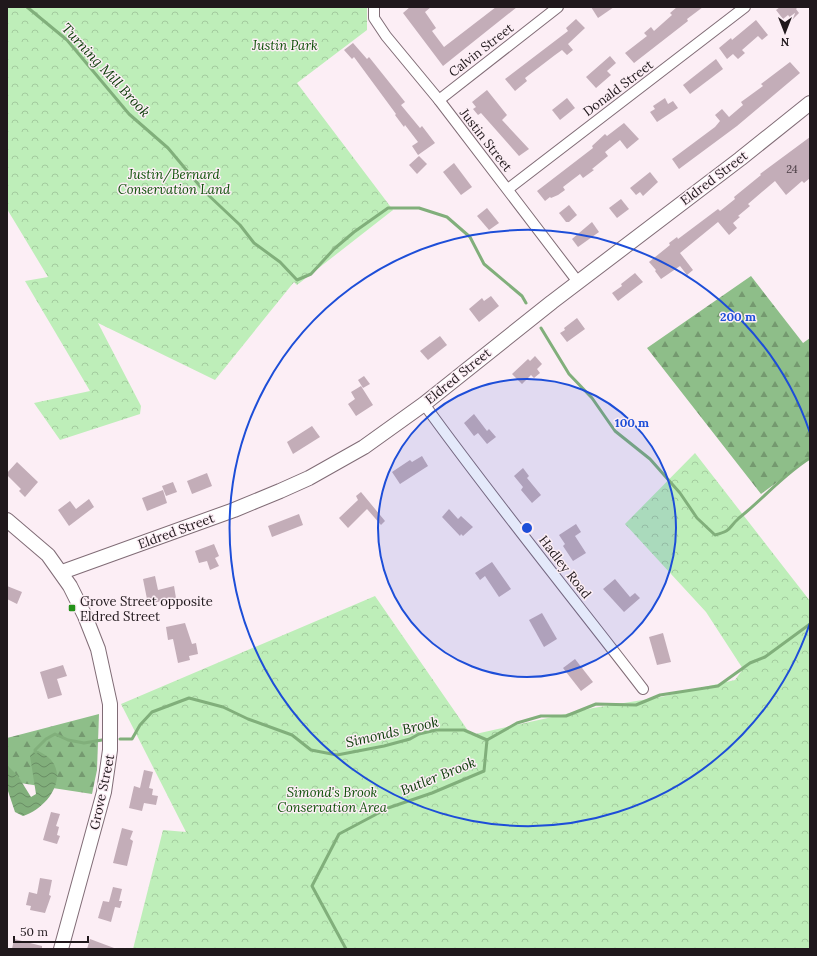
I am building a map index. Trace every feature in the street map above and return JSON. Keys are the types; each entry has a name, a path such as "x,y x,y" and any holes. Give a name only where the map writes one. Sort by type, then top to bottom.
{"street":[{"name":"Calvin Street","path":"439,100 558,7"},
{"name":"Donald Street","path":"508,189 745,7"},
{"name":"Justin Street","path":"374,10 374,18 386,36 439,100 578,282"},
{"name":"Eldred Street","path":"62,572 234,510 309,478 364,447 424,404 578,282 740,159 810,102"},
{"name":"Hadley Road","path":"424,404 483,486 569,592 643,689"},
{"name":"Grove Street","path":"7,520 48,555 62,572 83,611 98,649 108,690 111,731 104,792 60,949"}],"green space":[{"name":"Justin/Bernard Conservation Land","path":"7,7 367,7 367,30 297,83 393,210 297,285 294,282 215,380 98,323 141,406 140,414 60,440 34,403 90,391 25,281 48,277 7,209"},
{"path":"751,276 803,343 810,338 810,458 761,494 647,348"},
{"name":"Simond's Brook Conservation Area","path":"695,453 810,601 810,949 133,949 163,830 186,832 121,704 375,596 471,735 593,708 661,697 735,680 743,669 706,612 625,524"},
{"path":"99,714 97,770 92,794 7,781 7,738"}],"water":[{"path":"35,750 47,756 54,765 57,774 56,784 44,803 34,811 23,816 15,812 7,788 7,765 18,776 31,797 36,794 30,756"}],"building":[{"path":"410,7 431,7 425,12 436,28 432,31 444,47 496,7 517,7 443,66 403,13"},
{"path":"591,7 614,7 598,18"},
{"path":"677,7 703,7 687,19 688,21 634,63 625,53 647,36 644,33 651,27 654,31 672,15 670,13"},
{"path":"780,7 798,7 796,9 799,13 792,20 788,15 783,19 776,10"},
{"path":"576,19 585,28 568,44 573,50 567,55 562,50 525,78 527,81 515,91 505,79 568,31 566,28"},
{"path":"756,20 768,35 762,40 758,36 742,50 745,53 738,59 733,54 727,59 719,48 731,38 732,40"},
{"path":"353,43 367,59 369,57 405,102 401,105 420,128 422,126 435,143 418,155 412,146 418,142 405,125 404,127 354,57 352,59 344,50"},
{"path":"610,56 616,63 607,71 611,75 596,88 586,77"},
{"path":"716,59 723,69 690,94 683,85"},
{"path":"790,62 800,73 737,126 679,169 672,159 715,127 720,121 715,115 722,109 729,117 743,105 741,102 763,86 761,84"},
{"path":"487,90 507,115 502,120 529,149 519,156 481,113 478,115 473,109 476,107 472,102"},
{"path":"567,98 575,108 560,120 552,110"},
{"path":"665,98 668,104 673,101 678,108 657,122 650,112 655,109 653,106"},
{"path":"624,123 639,139 627,149 620,140 605,152 608,156 592,169 594,170 583,178 580,174 563,187 565,190 545,201 537,191 593,148 592,146 605,134 607,136"},
{"path":"810,137 810,178 804,183 802,181 786,195 775,181 748,204 750,206 738,216 740,217 733,223 737,228 729,235 718,222 680,253 693,270 687,275 680,266 661,279 649,262 670,245 669,243 677,237 678,239 718,209 720,211 735,199 734,197 761,175 760,174"},
{"path":"419,156 427,164 417,174 409,165"},
{"path":"454,163 472,187 461,195 443,172"},
{"path":"650,172 658,182 643,196 640,192 636,195 630,188"},
{"path":"621,199 629,209 617,218 609,208"},
{"path":"569,205 577,215 569,222 566,222 559,213"},
{"path":"487,208 499,223 489,230 477,216"},
{"path":"592,222 599,232 578,247 572,239"},
{"path":"635,273 643,282 618,301 612,293 622,286 621,284"},
{"path":"491,296 499,306 479,322 469,309 482,298 484,301"},
{"path":"577,318 585,329 567,342 560,333"},
{"path":"440,336 447,345 428,360 420,351"},
{"path":"535,356 542,364 537,369 540,373 534,378 531,375 522,384 512,374 528,359 530,361"},
{"path":"364,376 370,384 363,388 358,380"},
{"path":"361,386 373,405 356,416 348,404 355,399 351,392"},
{"path":"474,414 487,431 489,429 496,437 487,444 478,433 474,436 464,423"},
{"path":"312,426 320,437 293,454 287,442"},
{"path":"422,456 428,466 400,484 392,472 410,460 412,462"},
{"path":"17,462 38,482 25,497 19,491 21,489 7,475 7,473"},
{"path":"523,468 529,476 527,478 541,495 532,503 521,490 523,487 514,476"},
{"path":"207,473 212,486 192,494 187,481"},
{"path":"173,482 177,492 166,496 162,486"},
{"path":"163,490 167,503 147,511 142,498"},
{"path":"361,492 385,521 381,525 367,509 348,528 339,518 358,500 356,496"},
{"path":"89,499 94,507 69,526 58,510 70,501 76,509"},
{"path":"449,509 458,519 461,516 473,527 463,536 461,534 460,536 442,517"},
{"path":"299,514 303,525 272,537 268,526"},
{"path":"576,524 581,532 575,536 586,553 573,561 563,546 565,544 559,535"},
{"path":"214,544 219,556 215,558 219,566 210,570 207,561 199,563 195,551"},
{"path":"492,562 511,589 499,597 485,576 480,580 475,573"},
{"path":"155,576 158,590 174,586 176,598 148,604 143,579"},
{"path":"615,579 630,597 635,593 640,598 624,612 603,589"},
{"path":"7,586 22,592 17,604 7,599"},
{"path":"542,613 557,639 544,647 529,620"},
{"path":"185,623 192,644 196,643 198,654 189,656 190,660 178,663 173,639 168,640 166,627"},
{"path":"663,633 671,662 657,665 649,637"},
{"path":"575,659 593,682 581,691 563,668"},
{"path":"63,665 67,676 57,679 62,695 48,699 40,672"},
{"path":"144,770 153,772 149,788 153,789 152,795 158,796 156,805 144,803 142,811 129,808 134,786 140,788"},
{"path":"51,812 60,814 56,826 59,827 57,835 60,836 57,844 43,840"},
{"path":"122,828 133,831 130,839 133,841 127,866 113,863"},
{"path":"40,878 52,880 49,895 51,896 45,913 30,910 31,906 26,905 29,892 37,894"},
{"path":"113,887 122,889 119,901 122,901 120,908 115,907 111,922 98,918 103,901 109,902"},
{"path":"14,939 42,946 42,949 12,949"},
{"path":"90,939 114,948 114,949 87,949"}],"waterway":[{"name":"Turning Mill Brook","path":"27,7 67,40 129,114 168,148 204,191 240,225 254,243 280,262 297,280 311,274 334,249 354,232 388,208 419,208 447,217 470,237 484,264 522,296 526,303"},
{"name":"Turning Mill Brook","path":"541,328 569,374 592,398 615,431 650,459 680,493 697,518 715,535 729,529 782,479 810,458"},
{"name":"Simonds Brook","path":"120,739 132,739 140,725 152,712 189,698 223,707 248,719 292,735 311,750 337,755 384,746 436,730 464,730 487,740 517,723 541,716 566,716 596,704 636,705 660,695 718,686 750,663 765,657 810,624"},
{"name":"Simonds Brook","path":"36,753 35,750 46,739 55,734 68,740 84,743 102,740"},
{"name":"Butler Brook","path":"346,949 312,886 339,834 388,808 432,793 484,771 487,740"}],"place":[{"name":"Grove Street opposite Eldred Street","path":"72,608"}],"park label":[{"name":"Justin Park","path":"285,45"}]}
